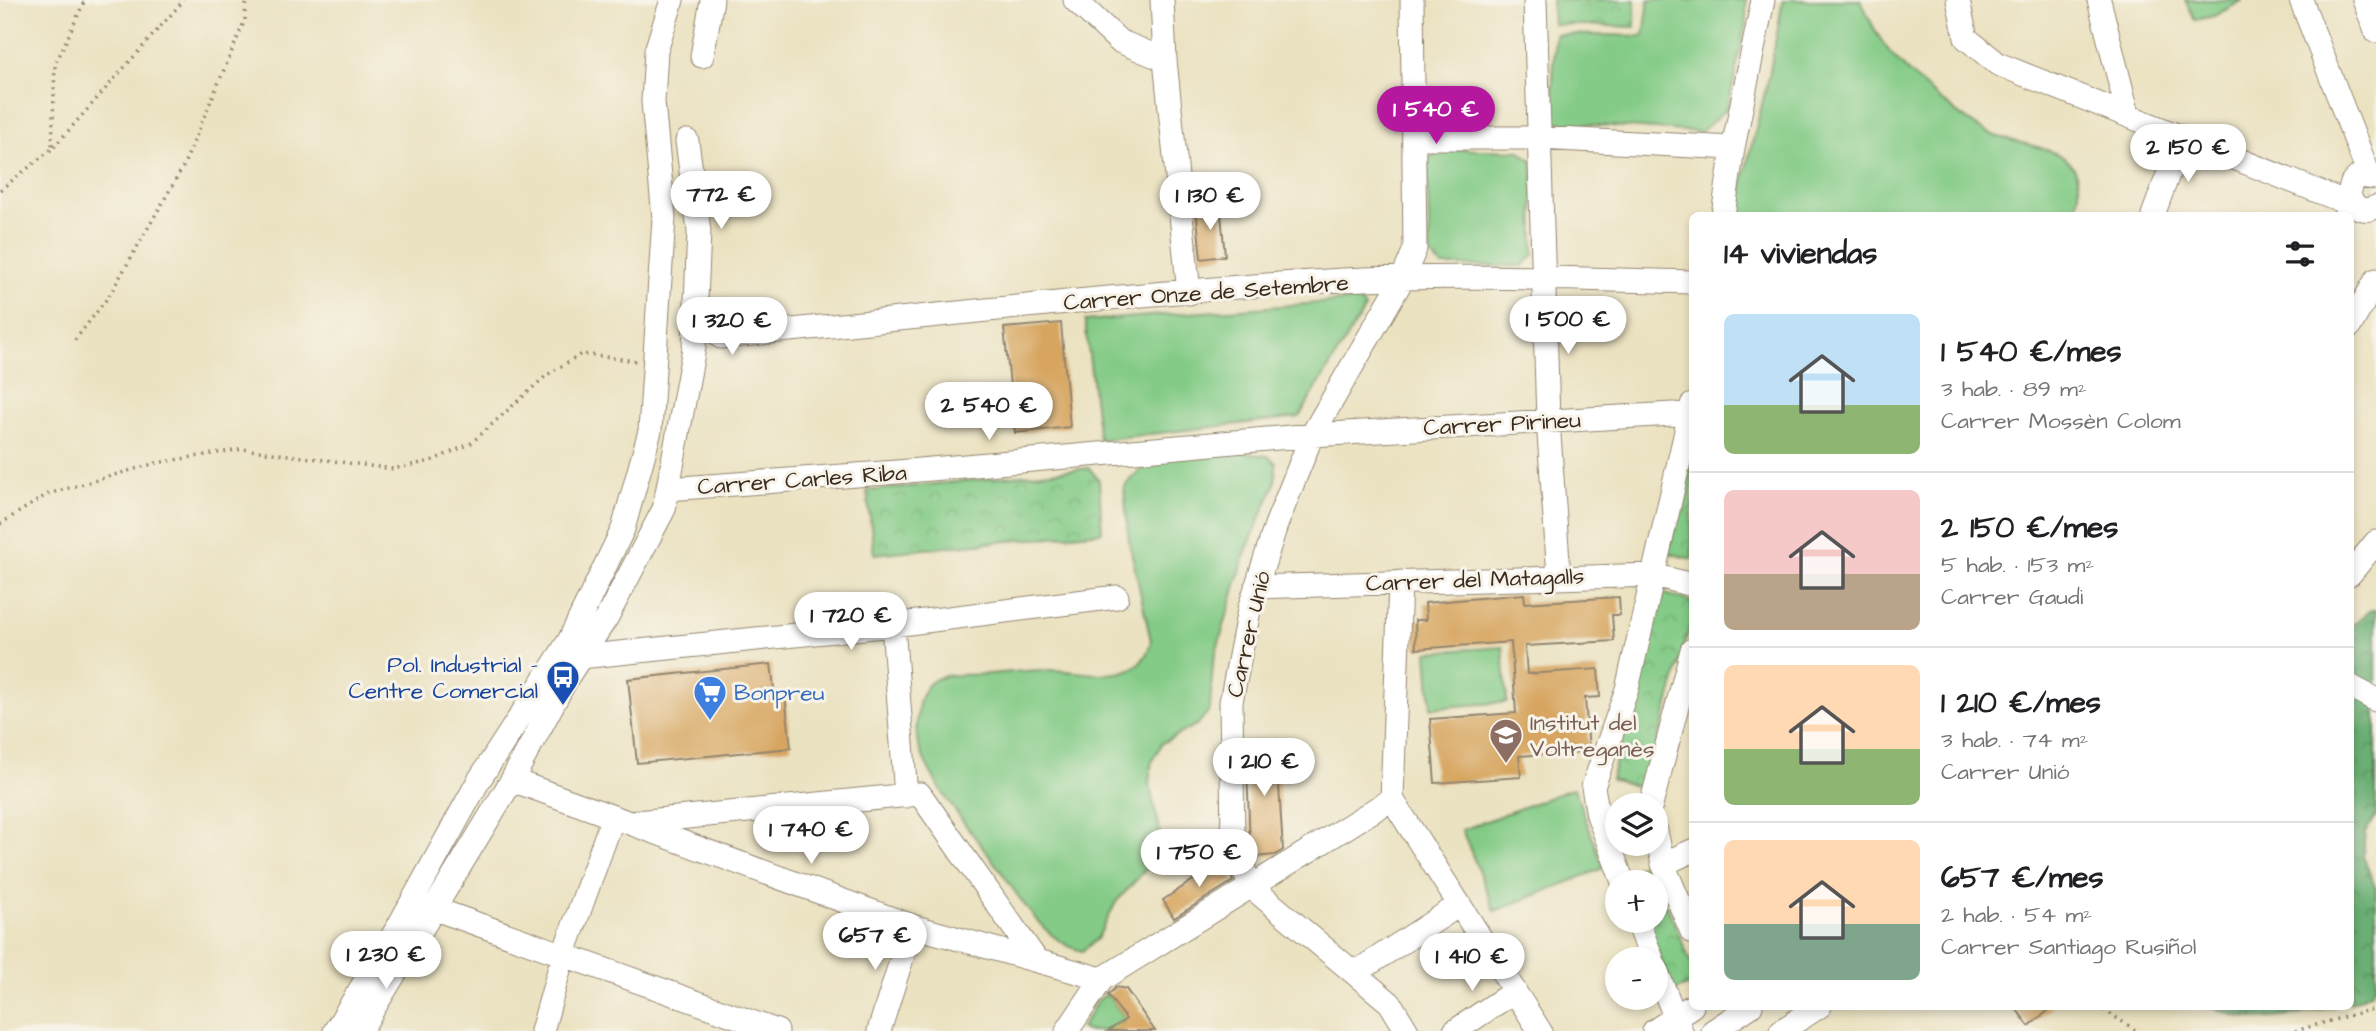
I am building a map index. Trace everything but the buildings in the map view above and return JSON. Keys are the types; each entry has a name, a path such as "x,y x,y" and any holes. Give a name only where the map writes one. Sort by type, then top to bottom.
{"street":[{"path":"335,1031 398,927 479,780 569,641 623,529 650,432 660,320 664,218 653,102 656,51 672,0"},
{"path":"702,55 712,0"},
{"path":"1075,0 1119,41 1165,60"},
{"path":"1162,0 1165,60 1189,293"},
{"name":"Carrer Unió","path":"1250,886 1233,839 1231,702 1256,587 1276,524 1312,435 1402,280 1415,249 1412,0"},
{"path":"1535,0 1548,421 1559,576"},
{"path":"1723,212 1733,148 1763,0"},
{"path":"1958,0 1966,38 1998,64 2366,207"},
{"path":"2099,0 2128,115"},
{"path":"2301,0 2372,176 2359,176 2349,188 2366,207"},
{"path":"2364,0 2376,31"},
{"path":"2154,212 2182,137"},
{"path":"1414,138 1538,138 1733,148"},
{"path":"360,1031 512,780 580,657 607,617 664,509 694,348 699,231 687,141"},
{"name":"Carrer Onze de Setembre","path":"694,348 721,337 1344,280 1544,278 1689,282"},
{"path":"2354,319 2376,280"},
{"path":"660,320 695,324 721,337"},
{"path":"657,356 694,348"},
{"name":"Carrer Pirineu","path":"1312,435 1689,412"},
{"path":"1605,808 1593,787 1627,689 1689,425"},
{"name":"Carrer Carles Riba","path":"668,489 897,472 1312,435"},
{"path":"2354,569 2376,542"},
{"name":"Carrer del Matagalls","path":"1256,587 1654,575 1689,584"},
{"path":"1400,582 1392,799 1540,1031"},
{"path":"580,657 894,625 1117,597"},
{"path":"894,625 906,796"},
{"path":"1654,793 1689,661"},
{"path":"2354,688 2376,700"},
{"path":"398,927 416,912 499,776 532,743"},
{"path":"512,780 912,926 1102,979"},
{"path":"621,820 920,794 1037,961"},
{"path":"1067,1031 1102,979 1392,799"},
{"path":"542,1031 563,956 621,820"},
{"path":"1663,864 1689,852"},
{"path":"1661,856 1689,925"},
{"path":"1250,886 1390,1003 1407,1031"},
{"path":"1355,973 1459,905"},
{"path":"435,909 777,1031"},
{"path":"879,1031 912,926"},
{"path":"1455,1031 1515,991"},
{"path":"1654,1031 1682,1018 1668,992"},
{"path":"1726,1022 1745,1010"},
{"path":"1781,1031 1813,1010"}],"path":[{"path":"52,149 55,65 85,0"},
{"path":"0,190 52,149 184,0"},
{"path":"75,340 109,296 183,167 245,20 246,0"},
{"path":"0,524 48,494 156,463 243,449 393,470 431,461 470,444 547,375 581,354 657,356"},
{"path":"2295,1031 2376,1008"},
{"path":"2104,1010 2137,1031"}],"green space":[{"path":"1552,0 1635,0 1635,27 1553,24"},
{"path":"1649,0 1746,0 1746,23 1728,107 1701,132 1551,122 1555,34 1644,36"},
{"path":"1783,0 1861,0 1875,30 1894,57 1952,109 1993,135 2046,149 2071,164 2079,183 2075,212 1740,212 1743,180 1769,76"},
{"path":"2185,0 2243,0 2214,16 2195,20"},
{"path":"1439,149 1520,151 1533,162 1534,255 1522,266 1442,266 1430,255 1427,161"},
{"path":"1358,300 1365,308 1299,417 1099,440 1085,321"},
{"path":"1237,452 1268,456 1276,463 1275,484 1246,551 1213,663 1210,709 1198,724 1162,743 1152,761 1149,782 1161,837 1157,857 1116,902 1097,939 1082,951 1059,940 1039,923 936,782 918,742 917,720 921,696 934,680 953,675 1046,670 1108,674 1123,672 1135,666 1145,657 1151,641 1129,541 1124,488 1146,467 1160,461 1190,455"},
{"path":"1089,468 1099,480 1102,532 874,554 867,491"},
{"path":"1689,470 1689,558 1668,553"},
{"path":"1662,593 1689,601 1689,629 1645,789 1611,779"},
{"path":"2370,610 2376,610 2376,817 2365,832 2363,856 2376,889 2376,985 2371,993 2354,1001 2354,624"},
{"path":"1503,647 1507,702 1431,708 1427,652"},
{"path":"1574,788 1604,868 1495,911 1462,830"},
{"path":"1649,862 1652,870 1630,870"},
{"path":"1668,908 1689,959 1689,985 1674,991 1668,977 1668,947 1656,947 1650,933 1668,933"},
{"path":"1107,994 1126,1019 1118,1024 1122,1031 1086,1031 1081,1028 1098,1000"},
{"path":"2220,1010 2318,1010 2273,1018 2241,1017"}],"place":[{"name":"Pol. Industrial - Centre Comercial","path":"563,707"},
{"name":"Bonpreu","path":"710,722"},
{"name":"Institut del Voltreganès","path":"1506,765"}]}
